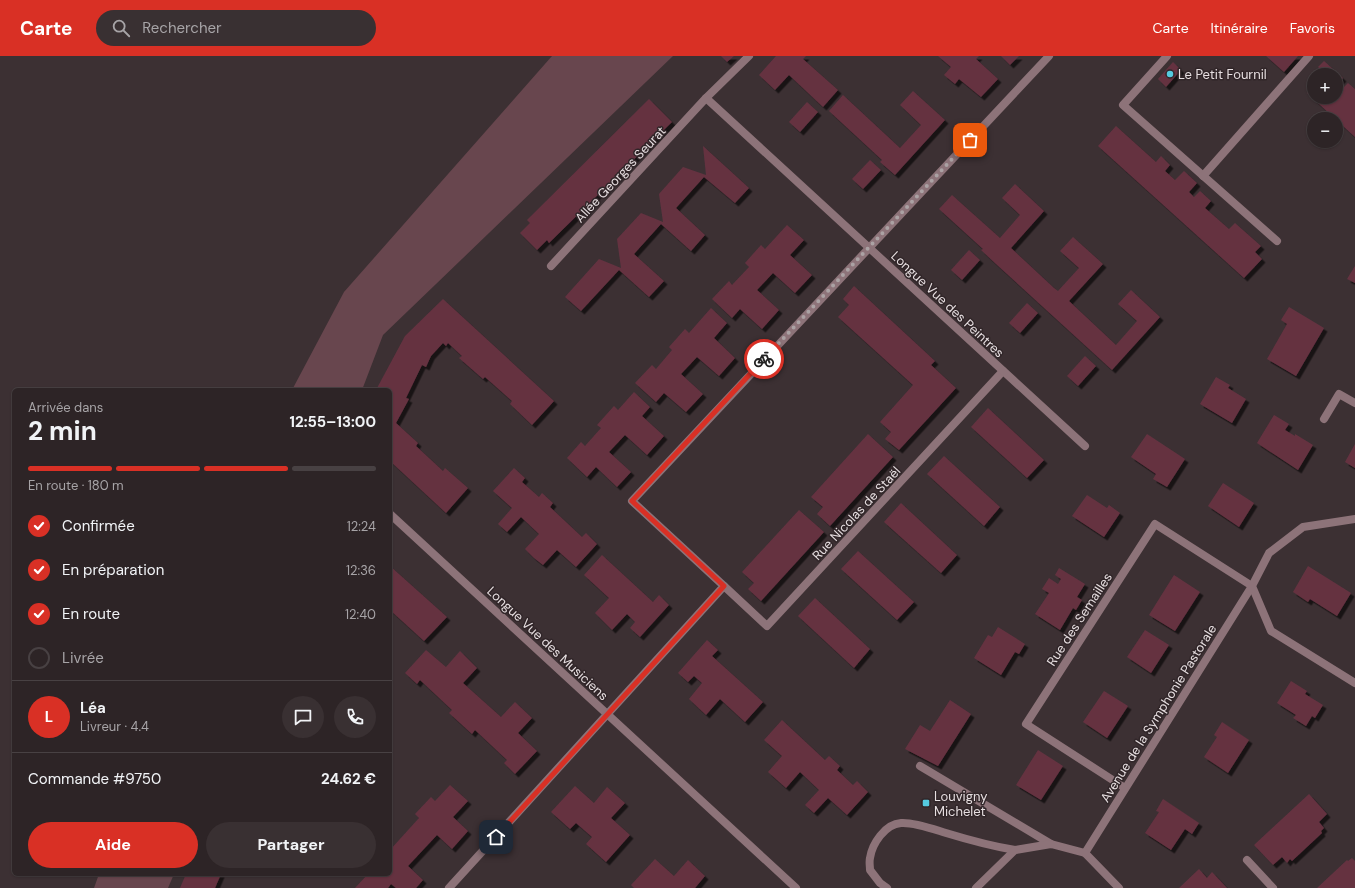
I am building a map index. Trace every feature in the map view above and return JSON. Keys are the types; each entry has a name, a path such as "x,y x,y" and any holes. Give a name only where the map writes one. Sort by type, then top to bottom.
{"street":[{"name":"Allée Georges Seurat","path":"551,266 706,98 749,56"},
{"path":"449,888 724,586 632,501 1049,56"},
{"path":"1167,56 1123,105 1276,241"},
{"path":"1203,176 1309,56"},
{"name":"Longue Vue des Peintres","path":"706,98 1085,446"},
{"name":"Rue Nicolas de Staël","path":"724,586 767,626 1004,371"},
{"path":"1324,419 1339,394 1355,404"},
{"name":"Longue Vue des Musiciens","path":"392,516 796,888"},
{"name":"Avenue de la Symphonie Pastorale","path":"1086,853 1252,586 1269,553 1303,527 1355,519"},
{"name":"Rue des Semailles","path":"1126,788 1026,724 1155,524 1252,586"},
{"path":"1252,586 1271,631 1355,683"},
{"path":"920,766 1052,844 1086,853 1119,888"},
{"path":"887,888 880,883 870,870 870,857 883,832 900,823 920,826 988,846 1015,850 1052,844"},
{"path":"976,888 1015,850"},
{"path":"1247,860 1273,888"}],"shaded area":[{"path":"552,56 673,56 383,335 363,388 293,388 344,292"},
{"path":"98,876 173,876 168,888 94,888"}],"building":[{"path":"721,56 734,56 727,62"},
{"path":"776,56 806,56 803,59 838,90 823,107 789,75 775,90 759,75"},
{"path":"938,56 979,56 976,59 998,79 981,97 959,79 955,84 944,75 951,67"},
{"path":"1001,56 1019,56 1010,65"},
{"path":"1266,56 1298,56 1284,72"},
{"path":"1324,61 1332,68 1319,68 1318,67"},
{"name":"Le Petit Fournil","path":"1173,62 1181,70 1166,87 1158,79"},
{"path":"1348,83 1355,89 1355,137 1343,126 1343,112 1328,112 1319,104 1343,104 1343,88"},
{"path":"913,91 945,120 895,175 880,162 882,160 829,111 843,95 900,148 921,125 900,105"},
{"path":"649,99 672,122 549,243 547,240 537,250 520,233 530,223 527,220"},
{"path":"807,102 818,112 800,132 789,122"},
{"path":"1116,126 1156,162 1161,156 1170,165 1165,171 1175,180 1184,171 1197,183 1189,192 1194,197 1200,191 1211,201 1205,208 1229,229 1235,223 1261,246 1255,252 1262,259 1244,278 1098,146"},
{"path":"703,146 749,188 735,203 704,177 676,208 705,235 691,251 661,224 634,254 664,281 649,297 619,270 581,311 565,297 599,259 621,268 617,239 641,213 663,222 659,194 683,167 706,175"},
{"path":"870,160 881,170 863,189 852,179"},
{"path":"1015,184 1044,211 1011,248 1058,291 1079,268 1060,251 1073,237 1103,264 1069,301 1116,345 1137,321 1118,304 1131,290 1160,317 1112,370 996,264 981,250 983,249 939,209 952,195 1000,238 1020,215 1002,198"},
{"path":"787,225 804,240 790,255 812,275 795,293 773,273 757,290 779,310 762,329 740,309 732,318 712,299 729,281 732,285 749,267 745,263 761,245 765,249"},
{"path":"969,250 980,260 962,280 951,270"},
{"path":"1355,266 1355,283 1347,279"},
{"path":"854,286 935,361 931,365 956,388 899,450 885,439 891,432 880,422 913,385 838,317 849,305 843,299"},
{"path":"443,299 554,401 532,425 510,404 512,401 485,377 483,379 459,358 462,356 448,343 446,346 443,343 431,356 426,367 422,365 406,398 409,399 396,423 418,443 416,446 443,471 445,468 468,488 446,513 392,463 392,388 377,388 405,336"},
{"path":"1027,303 1038,313 1020,333 1009,323"},
{"path":"1289,307 1324,328 1296,376 1267,359 1287,324 1281,320"},
{"path":"711,308 727,323 714,338 735,358 719,376 697,357 681,374 703,394 686,412 664,393 656,402 635,383 652,365 656,369 672,350 669,347 685,329 689,333"},
{"path":"1085,356 1096,366 1078,386 1067,376"},
{"path":"1216,377 1230,385 1228,388 1246,399 1232,423 1200,404"},
{"path":"634,392 650,407 642,416 664,436 647,455 625,435 609,452 631,472 617,487 596,467 587,477 567,458 581,442 585,446 601,428 597,425 614,406 618,410"},
{"path":"988,408 1044,460 1027,478 971,427"},
{"path":"1274,415 1289,424 1285,430 1313,445 1298,470 1257,443"},
{"path":"868,434 893,457 830,526 817,514 823,507 811,497"},
{"path":"1147,434 1185,459 1167,487 1153,479 1156,474 1131,457"},
{"path":"1355,444 1355,468 1345,462"},
{"path":"944,456 1000,507 984,526 927,474"},
{"path":"514,468 525,478 522,482 539,497 542,493 553,503 550,507 582,537 586,533 597,544 576,567 557,550 543,565 534,558 525,549 539,534 521,517 507,532 498,524 512,508 493,491"},
{"path":"1223,483 1254,503 1239,527 1208,506"},
{"path":"1087,495 1107,508 1109,505 1120,513 1104,537 1072,516"},
{"path":"901,503 957,555 941,573 884,522"},
{"path":"799,510 824,532 761,601 748,589 754,583 742,572"},
{"path":"858,551 914,602 897,620 841,569"},
{"path":"602,555 653,602 659,595 669,605 640,637 630,628 635,622 627,614 612,630 595,613 609,598 584,575"},
{"path":"1308,566 1351,593 1337,616 1310,599 1308,602 1293,592"},
{"path":"392,568 447,617 424,641 392,612"},
{"path":"1059,568 1085,584 1077,597 1082,600 1076,610 1073,608 1060,630 1035,614 1049,593 1042,589 1049,578 1058,584 1061,579 1055,575"},
{"path":"1174,575 1200,592 1175,631 1149,615"},
{"path":"815,598 870,649 854,668 798,616"},
{"path":"998,627 1025,644 1019,654 1015,652 1001,675 974,658 988,635 992,637"},
{"path":"1145,630 1169,645 1151,673 1127,657"},
{"path":"707,640 718,650 712,656 763,702 745,722 720,699 706,715 689,699 702,683 694,676 688,682 678,673"},
{"path":"426,650 446,667 460,651 477,668 463,683 501,717 515,702 532,718 518,733 537,751 515,774 504,763 507,760 475,730 472,734 449,713 452,710 420,680 417,684 405,673"},
{"path":"1291,681 1307,691 1305,694 1323,705 1315,718 1312,716 1306,726 1293,718 1296,715 1277,703"},
{"path":"1104,691 1128,706 1107,738 1083,722"},
{"path":"950,700 971,714 938,766 905,749 920,725 930,731"},
{"path":"782,720 825,760 829,756 840,766 837,770 853,785 857,781 868,792 847,815 828,798 814,813 805,805 819,790 800,772 786,788 768,772 782,756 764,740"},
{"path":"1222,722 1249,740 1228,773 1204,757 1217,737 1214,735"},
{"path":"1038,750 1063,766 1041,800 1016,785"},
{"path":"450,785 468,801 453,817 468,831 452,849 437,835 408,866 423,880 416,888 396,888 391,884 388,888 355,888 366,876 392,876 392,848 419,818 415,814 431,797 435,801"},
{"path":"575,786 594,803 607,787 625,803 611,818 630,835 606,862 586,844 592,837 576,823 570,829 551,812"},
{"path":"1309,794 1327,814 1319,822 1324,828 1321,831 1322,833 1292,861 1290,859 1287,863 1282,857 1273,865 1254,845"},
{"path":"1163,799 1199,823 1192,834 1185,829 1171,850 1145,833 1159,812 1156,811"},
{"path":"1352,858 1355,861 1355,888 1317,888 1347,860 1348,861"},
{"path":"655,859 674,876 688,860 705,876 695,888 634,888 631,885"},
{"path":"1199,869 1207,878 1212,872 1227,888 1179,888"},
{"path":"185,876 220,876 215,888 180,888"}],"way so far":[{"path":"764,359 970,140"}],"place":[{"name":"Le Petit Fournil","path":"1170,74"},
{"name":"Louvigny Michelet","path":"926,803"}],"route":[{"path":"496,837 724,586 632,501 764,359"}]}
